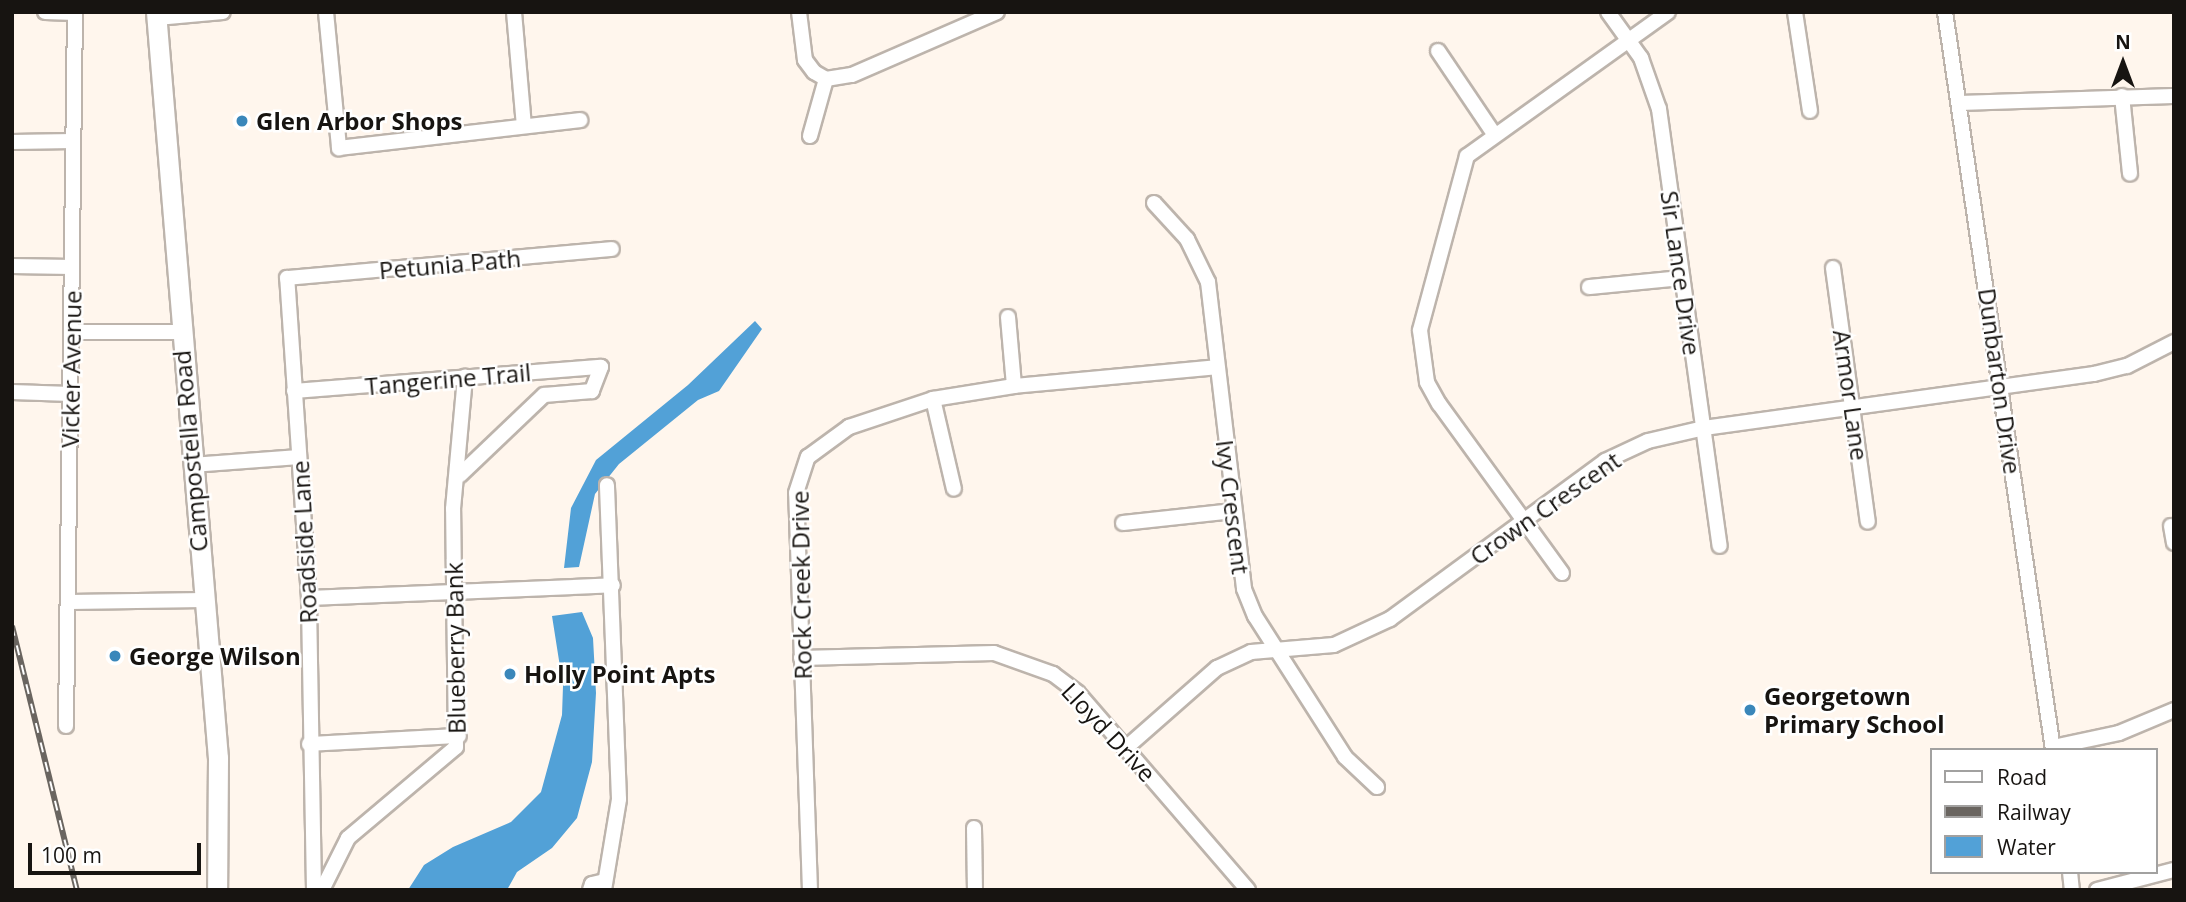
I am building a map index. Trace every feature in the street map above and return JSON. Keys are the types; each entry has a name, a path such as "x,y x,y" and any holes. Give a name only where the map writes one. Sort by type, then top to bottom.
{"main road":[{"name":"Campostella Road","path":"157,15 179,332 221,804 217,890"}],"street":[{"path":"45,12 75,13"},
{"path":"157,15 223,12"},
{"path":"326,12 339,148 580,120"},
{"path":"514,12 524,126"},
{"path":"799,12 805,60 826,79"},
{"path":"826,79 852,75 996,12"},
{"name":"Sir Lance Drive","path":"1608,12 1649,75 1659,109 1680,278 1720,546"},
{"path":"1562,573 1523,523 1439,404 1422,359 1420,330 1458,177 1467,156 1494,134 1668,12"},
{"path":"1796,12 1810,111"},
{"name":"Dunbarton Drive","path":"1945,12 2053,748"},
{"name":"Vicker Avenue","path":"66,726 70,602 75,13"},
{"path":"1438,51 1494,134"},
{"path":"810,136 826,79"},
{"path":"2122,96 2130,174"},
{"path":"1959,103 2174,96"},
{"path":"12,142 73,141"},
{"name":"Ivy Crescent","path":"1154,203 1186,239 1208,282 1244,589 1255,615 1280,649 1345,757 1377,787"},
{"name":"Petunia Path","path":"287,278 612,249"},
{"path":"12,266 72,267"},
{"name":"Armor Lane","path":"1833,268 1868,522"},
{"name":"Roadside Lane","path":"287,278 309,598 309,744 314,890"},
{"path":"1589,287 1680,278"},
{"path":"1008,317 1014,386"},
{"path":"72,332 179,332"},
{"name":"Crown Crescent","path":"1127,747 1217,668 1251,652 1334,645 1358,638 1624,451 1704,428 1853,410 2127,366 2174,342"},
{"name":"Tangerine Trail","path":"294,391 601,367 592,391 544,395 460,475"},
{"name":"Rock Creek Drive","path":"810,890 796,492 807,457 849,427 933,399 1014,386 1217,367"},
{"name":"Blueberry Bank","path":"322,890 348,838 451,754 459,736 453,509 460,475 465,377"},
{"path":"12,392 71,394"},
{"path":"933,399 954,489"},
{"path":"192,465 299,457"},
{"path":"590,890 592,884 605,885 619,799 613,585 607,485"},
{"path":"1123,523 1233,511"},
{"path":"2171,526 2174,543"},
{"path":"309,598 613,585"},
{"path":"70,602 204,600"},
{"name":"Lloyd Drive","path":"801,658 994,653 1053,674 1078,693 1127,747 1248,890"},
{"path":"2053,748 2119,733 2174,710"},
{"path":"309,744 459,736"},
{"path":"974,828 975,890"},
{"path":"2097,890 2174,870"}],"water":[{"path":"755,321 762,329 719,391 698,400 619,464 595,494 579,567 564,568 571,508 596,460 688,385"},
{"path":"582,612 593,638 596,693 592,762 577,818 552,848 517,872 507,890 408,890 424,865 453,847 511,822 541,792 562,715 563,686 552,616"}],"railway":[{"path":"12,626 77,890"}],"place":[{"name":"Glen Arbor Shops","path":"242,121"},
{"name":"George Wilson","path":"115,656"},
{"name":"Holly Point Apts","path":"510,674"},
{"name":"Georgetown Primary School","path":"1750,710"}]}
